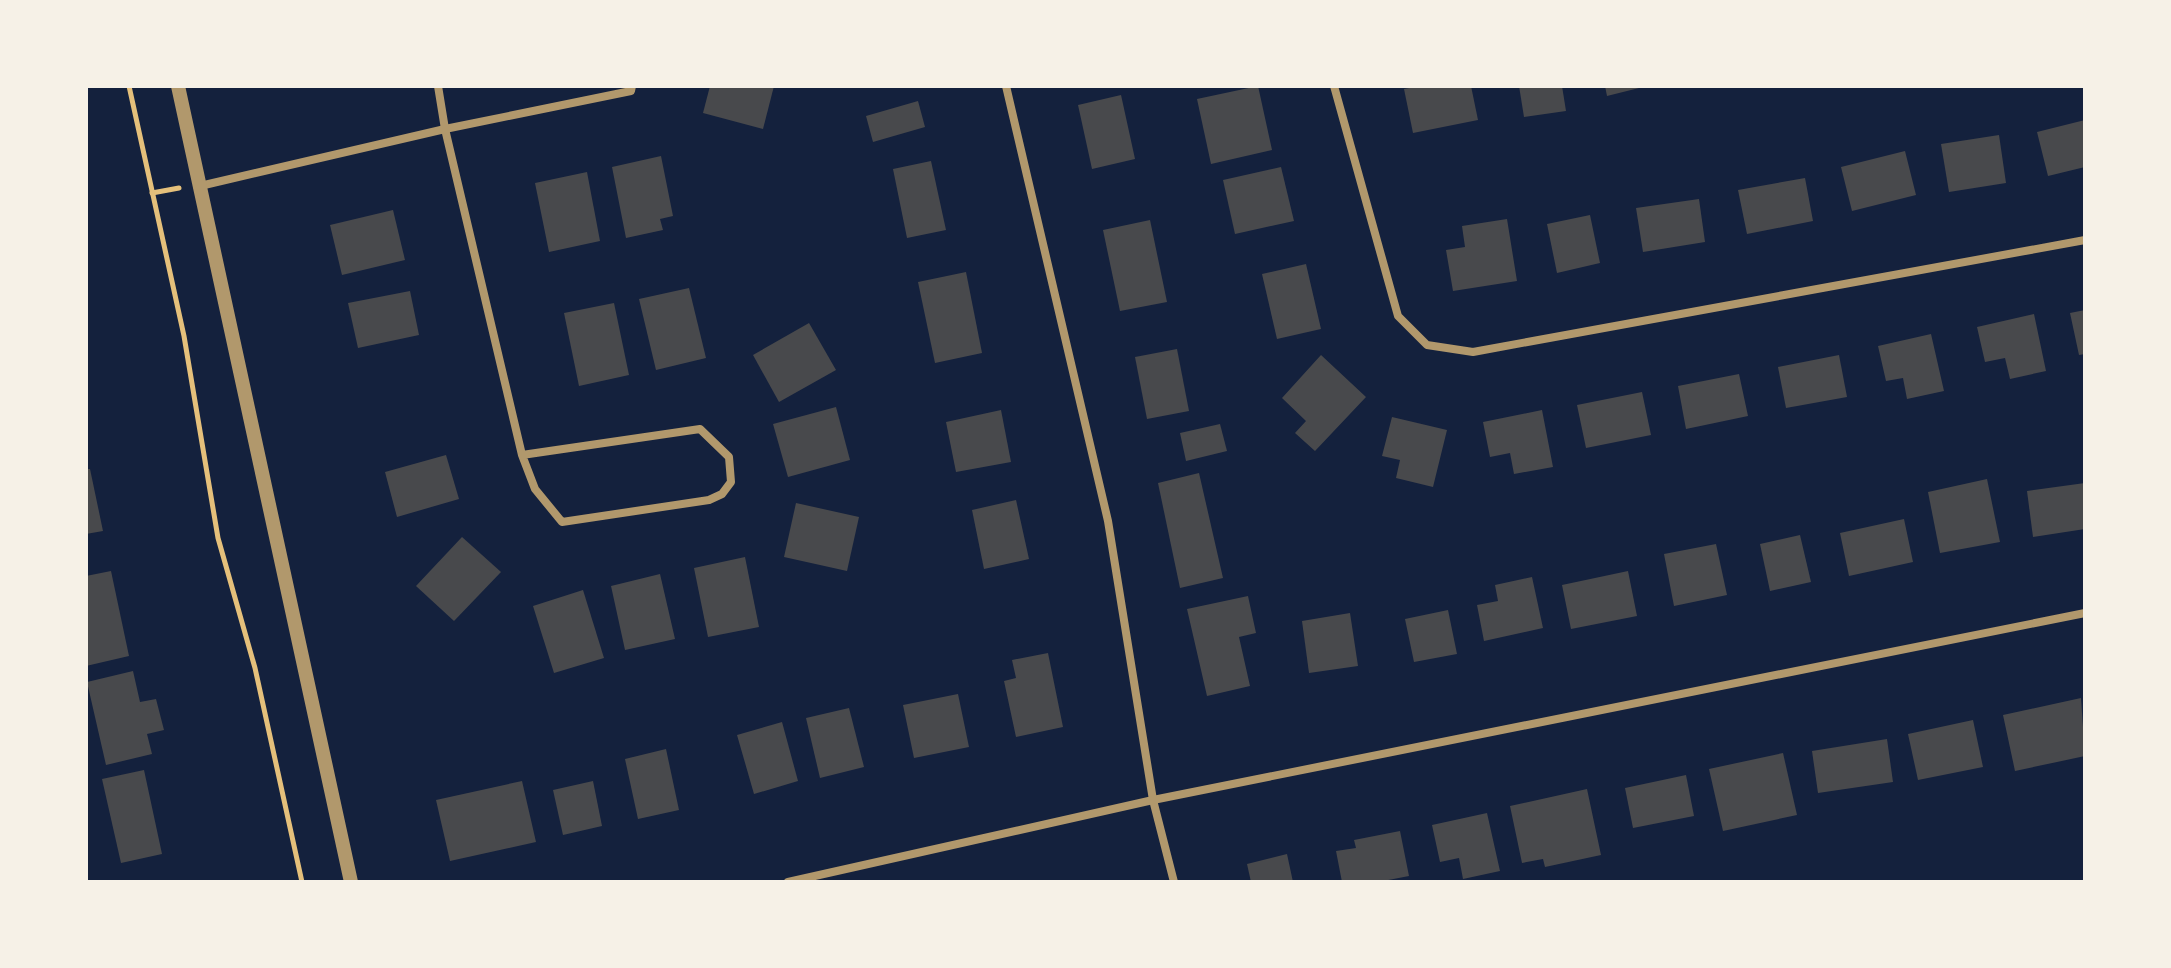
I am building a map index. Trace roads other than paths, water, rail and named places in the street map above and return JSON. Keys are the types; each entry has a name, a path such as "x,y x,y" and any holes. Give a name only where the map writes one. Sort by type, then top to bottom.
{"street":[{"path":"178,86 351,882"},
{"path":"438,86 445,129 522,455 535,489 562,522 709,500 722,494 731,482 729,457 700,429 522,455"},
{"path":"200,186 445,129 631,91 632,86"},
{"path":"1006,86 1108,521 1153,800 1174,882"},
{"path":"1334,86 1398,316 1427,345 1473,352 2085,240"},
{"path":"788,882 824,878 1153,800 2085,613"}]}
